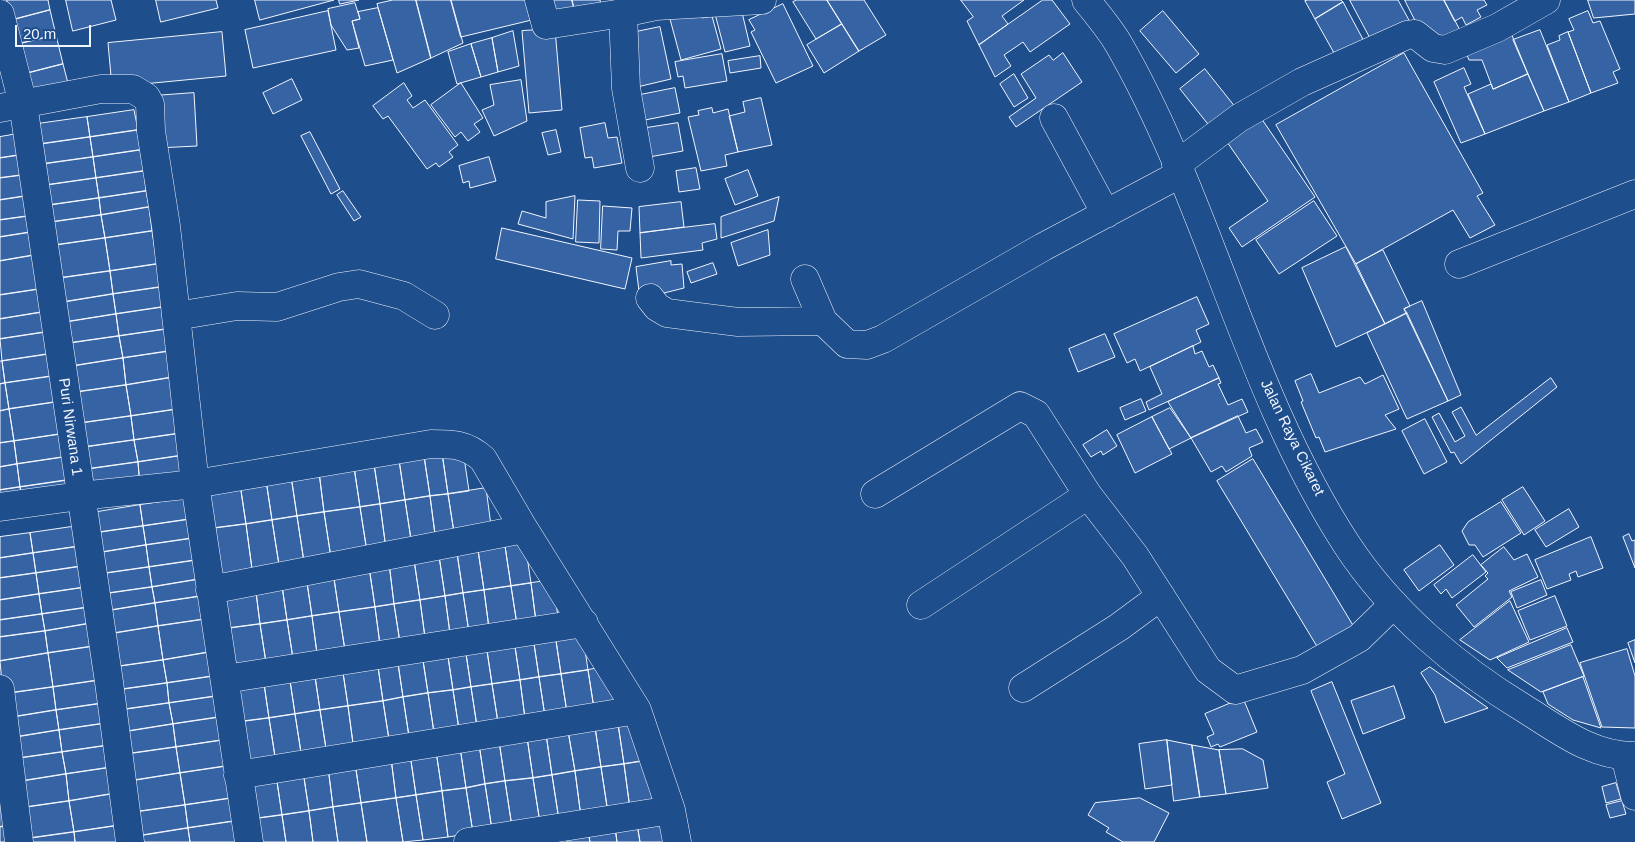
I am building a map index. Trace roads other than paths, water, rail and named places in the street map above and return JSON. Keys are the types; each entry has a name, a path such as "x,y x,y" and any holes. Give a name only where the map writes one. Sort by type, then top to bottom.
{"street":[{"path":"539,0 546,25 656,6 762,0"},
{"name":"Jalan Raya Cikaret","path":"1086,0 1116,41 1151,105 1250,347 1298,457 1347,545 1394,604 1463,668 1580,744 1601,752 1630,756"},
{"path":"805,278 823,321 847,344 867,345 883,339 1043,247 1106,214 1178,170 1239,118 1286,91 1407,34 1415,34 1433,48 1445,50 1496,28 1546,0"},
{"path":"623,13 626,88 640,168"},
{"name":"Puri Nirwana 1","path":"0,14 11,106 80,496 109,682 130,842"},
{"path":"11,106 101,89 133,89 146,97 151,114 151,130 166,226 194,484 249,842"},
{"path":"1054,118 1106,214"},
{"path":"1459,264 1635,194"},
{"path":"176,316 237,306 278,307 339,287 359,284 404,296 435,315"},
{"path":"650,298 657,307 667,312 690,316 738,322 823,321"},
{"path":"876,494 1020,406 1036,414 1088,495 1135,556 1208,670 1235,690 1302,670 1359,638 1394,604"},
{"path":"0,507 80,496 194,484 431,444 460,444 473,450 483,459 524,529 637,710 671,810 677,842"},
{"path":"921,605 1088,495"},
{"path":"210,590 524,529"},
{"path":"1023,688 1119,627 1161,596"},
{"path":"225,679 584,623"},
{"path":"0,689 19,842"},
{"path":"238,775 637,710"},
{"path":"1630,756 1635,796"},
{"path":"468,842 671,810"}]}
